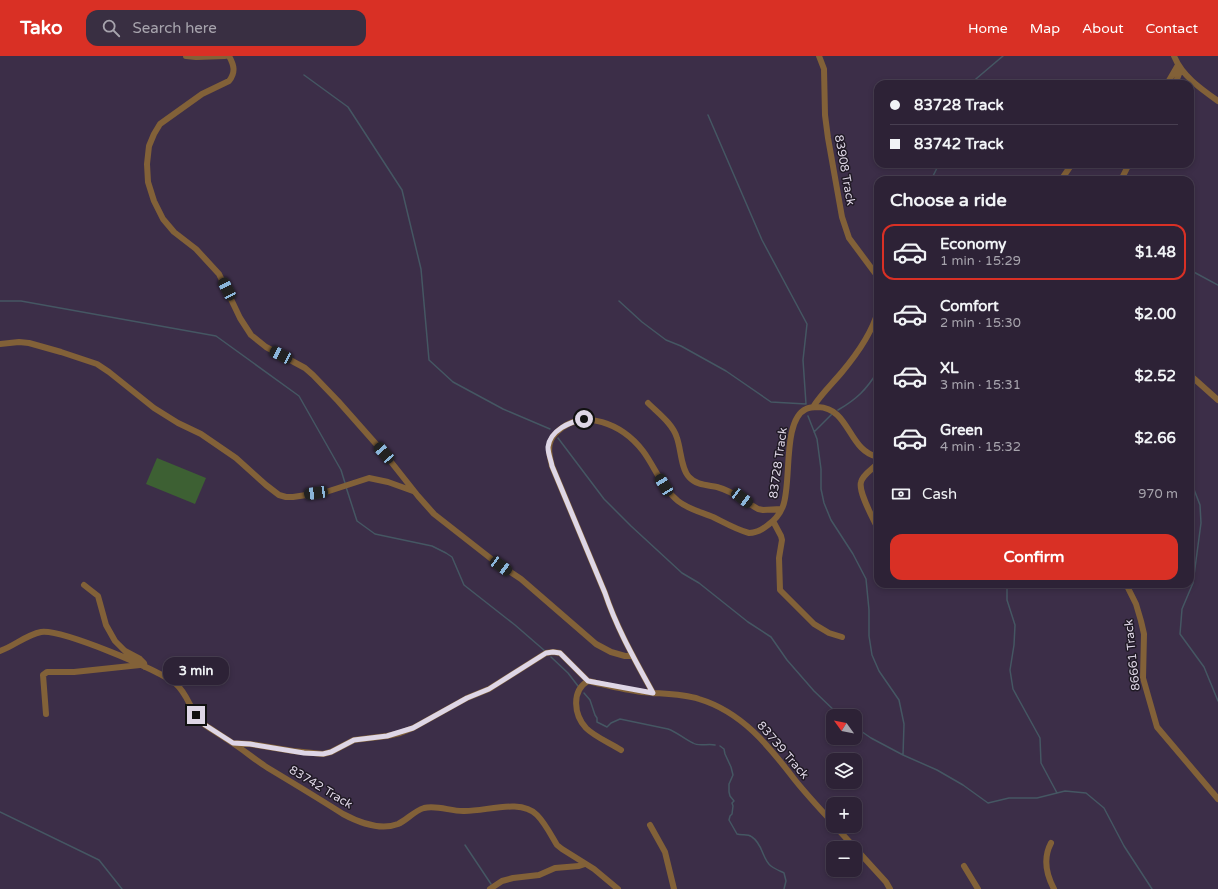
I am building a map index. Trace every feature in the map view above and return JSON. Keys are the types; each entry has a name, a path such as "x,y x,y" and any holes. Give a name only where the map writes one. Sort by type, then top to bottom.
{"street":[{"path":"186,56 225,56"},
{"path":"229,56 234,71 229,81 202,94 160,124 149,146 148,182 154,201 163,218 174,232 196,249 219,274 240,318 248,331 266,347 305,368 313,375 384,453 434,514 521,579 591,639 611,652 625,656 633,656"},
{"name":"83908 Track","path":"820,56 824,70 825,115 842,217 849,238 874,272"},
{"path":"1174,56 1179,67 1191,80"},
{"path":"1170,80 1179,67"},
{"path":"1176,80 1179,67"},
{"path":"1194,82 1218,101"},
{"path":"813,407 821,394 842,372 860,348 874,322"},
{"path":"0,344 19,342 29,343 97,364 172,420 201,434 236,458 279,495 286,497 326,492 369,478 388,482 414,491"},
{"path":"1194,379 1218,400"},
{"path":"648,403 672,428 677,437 686,474 690,478 697,483 733,492 758,509 781,509"},
{"path":"813,407 823,407 836,412 860,446 874,456"},
{"name":"83728 Track","path":"653,693 612,613 552,466 548,446 551,439 568,424 584,419 592,419 608,424 636,443 670,493 684,505 749,533 758,532 773,521 781,509 787,487 789,444 793,428 801,412 805,409 813,407"},
{"path":"874,467 863,478 860,486 874,521"},
{"path":"773,521 782,540 779,558 780,590 814,624 829,633 842,637"},
{"path":"46,714 43,675 47,672 74,672 143,666 142,661 125,651 115,641 106,625 98,596 84,585"},
{"name":"86661 Track","path":"1128,588 1136,604 1144,634 1143,678 1157,727 1218,799"},
{"name":"83742 Track","path":"0,651 34,635 42,632 50,632 105,650 143,666 171,680 177,685 200,721 267,767 343,814 366,824 397,824 417,811 425,808 435,807 464,811 522,806 536,814 557,845 594,869 618,889"},
{"path":"233,743 323,754 335,750 354,740 400,733 413,728 467,698 489,689 546,653 553,652 560,653 588,681 577,694 576,700 579,716 587,728 621,750"},
{"name":"83739 Track","path":"588,681 653,693 683,695 714,704 746,725 766,744 826,815"},
{"path":"650,825 665,852 674,889"},
{"path":"841,833 886,882 890,889"},
{"path":"1050,842 1046,852 1046,861 1049,878 1054,889"},
{"path":"490,889 502,881 513,878 539,875 555,868 585,864"},
{"path":"964,866 978,889"}],"green space":[{"path":"157,458 206,478 195,504 146,484"}],"waterway":[{"path":"975,80 1003,56"},
{"path":"304,75 348,107 402,190 421,269 429,360 453,382 503,409 550,429"},
{"path":"619,301 642,322 666,340 681,346 726,371 771,402 806,404 803,360 807,324 762,240 708,115"},
{"path":"933,176 937,168"},
{"path":"1194,272 1218,285"},
{"path":"0,301 21,301 216,336 299,396 341,470 345,483"},
{"path":"838,410 861,394 874,377"},
{"path":"814,432 832,414"},
{"path":"808,416 817,439 821,469 821,489 824,503 831,520 853,554 866,579 869,610 869,636 872,655 879,671 899,700 904,724 903,755"},
{"path":"558,438 604,499 631,526 682,573 699,583 748,622 771,637 787,660 814,691 833,709"},
{"path":"346,487 357,521 375,534 432,546 452,557 464,585 515,625 545,651"},
{"path":"1194,489 1200,505 1201,523 1194,576"},
{"path":"1007,588 1007,600 1015,625 1014,645 1010,670 1013,689 1040,738 1041,763 1057,793"},
{"path":"1191,588 1182,609 1180,634 1204,667 1218,701"},
{"path":"551,657 568,673 578,686"},
{"path":"584,693 590,700 597,718 597,722 607,727 611,723 620,719 668,729 695,744 715,745"},
{"path":"862,732 903,755 937,770 963,785 988,803 1009,798 1037,798 1065,791 1086,793 1104,808 1124,846 1152,889"},
{"path":"720,746 724,749 733,775 729,784 729,792 734,801 732,803 732,814 729,820 737,834 748,835 756,840 768,863 784,873 786,881 784,889"},
{"path":"0,812 99,860 122,889"},
{"path":"465,845 491,884"}],"route":[{"path":"196,715 205,725 233,743 250,744 304,753 323,754 331,752 360,738 387,736 413,728 467,698 489,689 546,653 553,652 560,653 588,681 640,692 653,693 620,632 599,577 585,548 552,466 548,446 551,439 568,424 584,419"}]}
